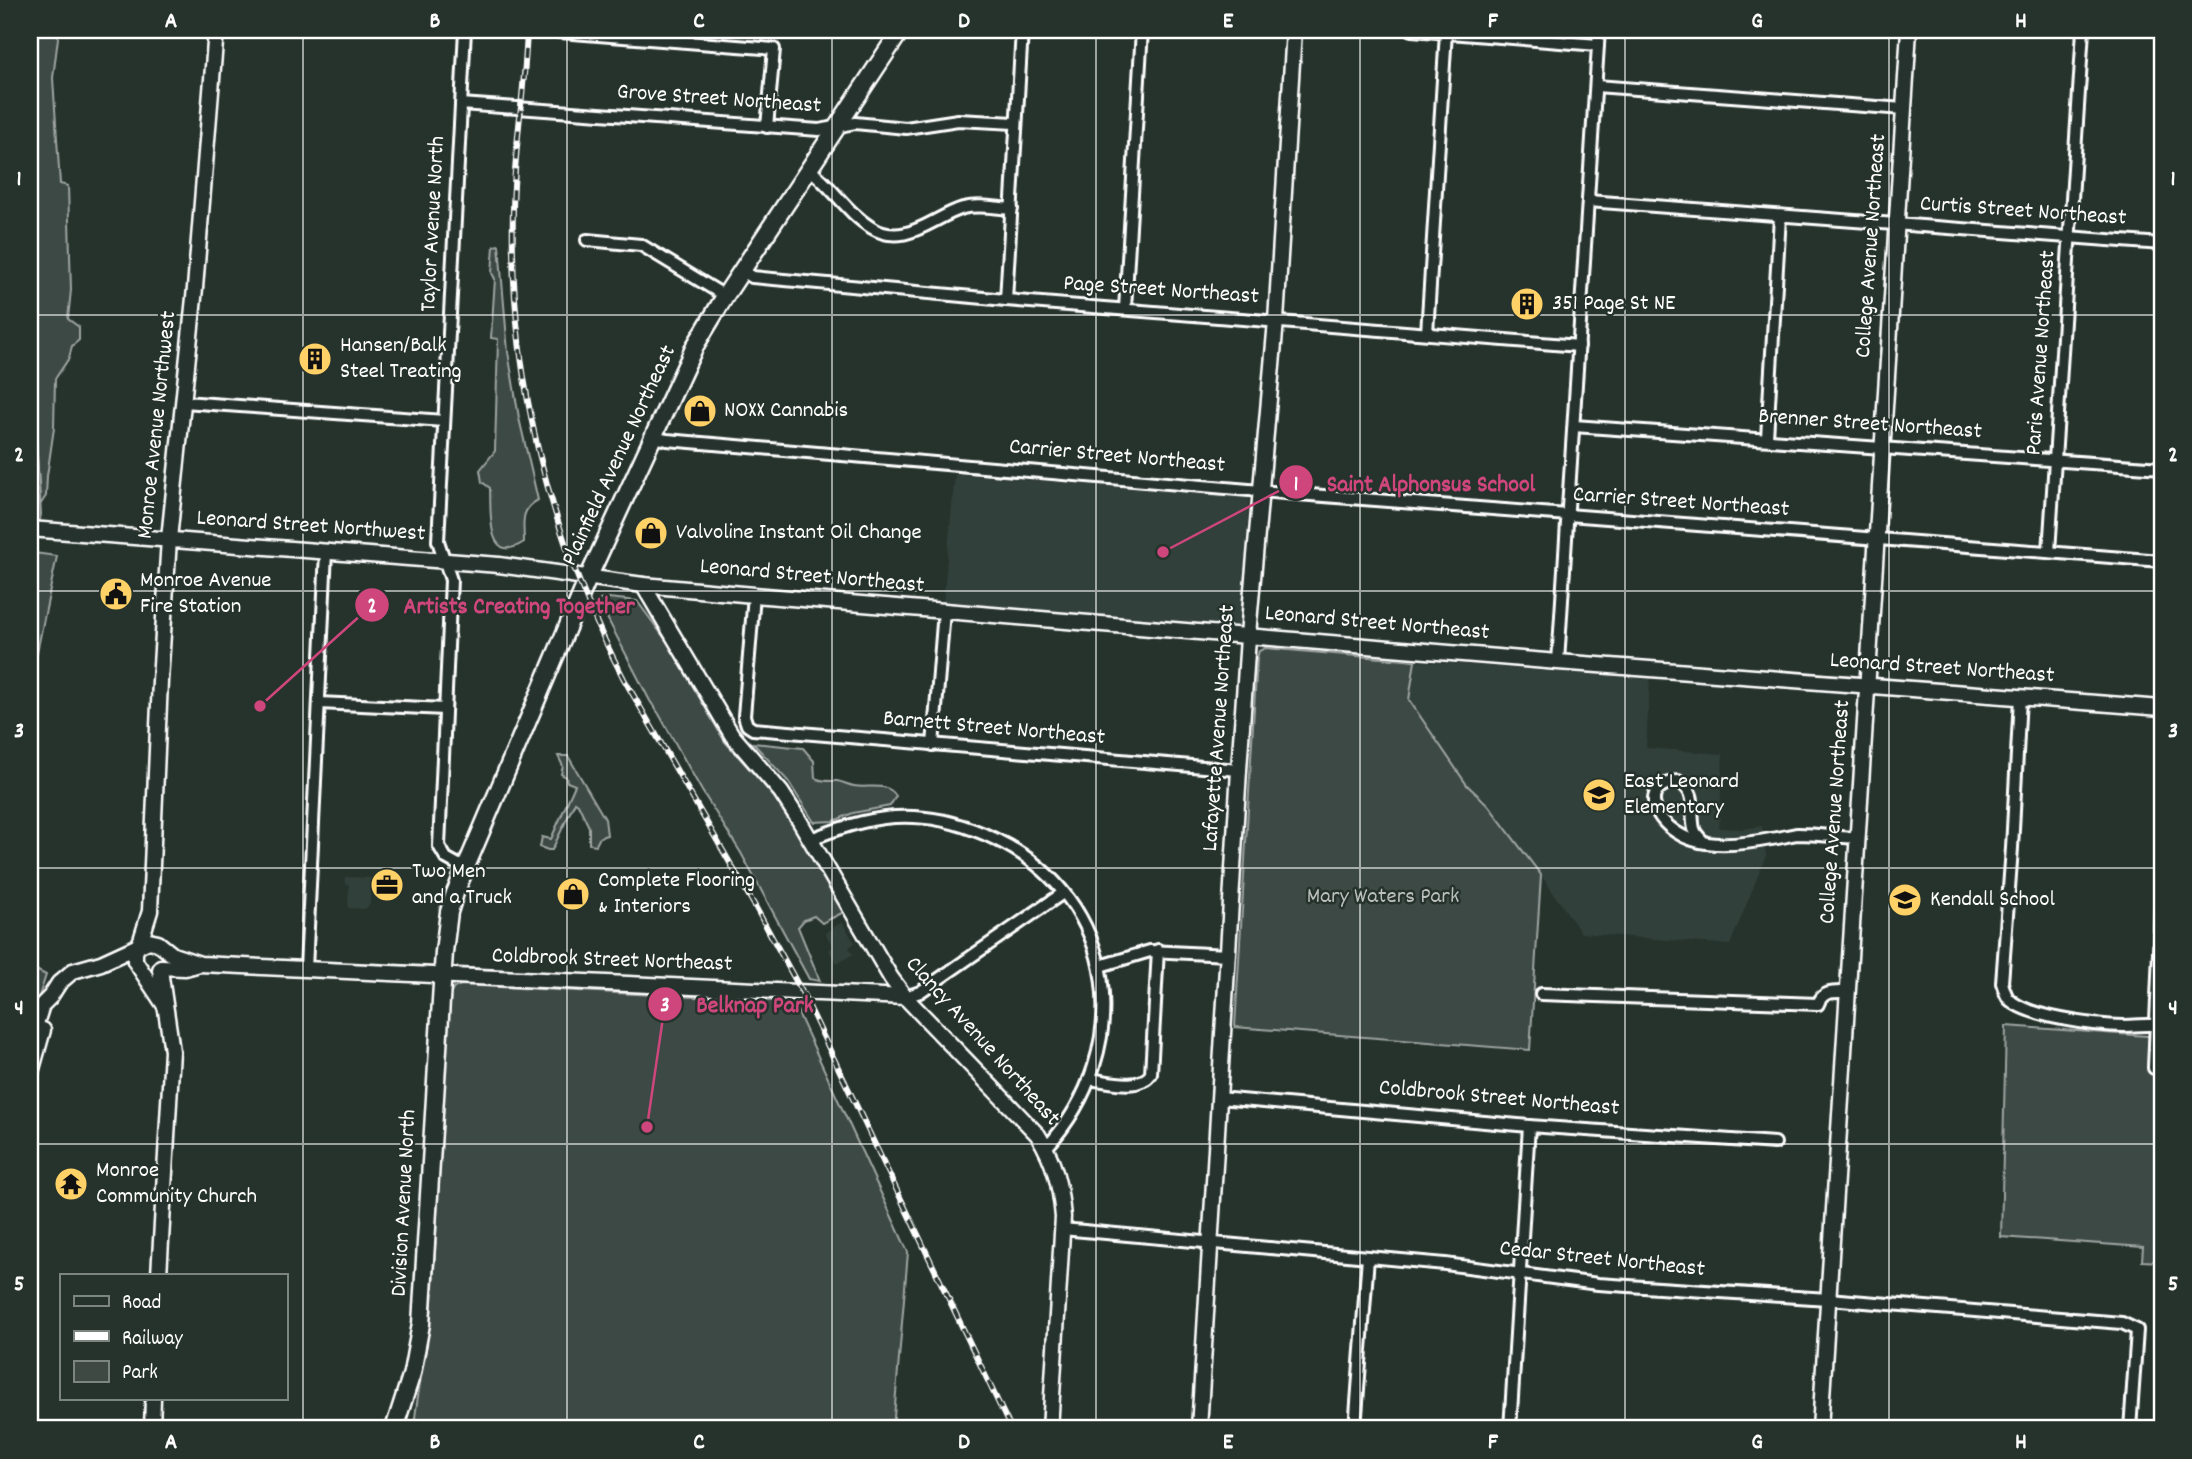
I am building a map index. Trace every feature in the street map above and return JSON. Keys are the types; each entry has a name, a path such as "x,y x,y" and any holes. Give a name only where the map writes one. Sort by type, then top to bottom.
{"main road":[{"name":"Monroe Avenue Northwest","path":"139,945 150,909 169,539 184,402 216,30"},
{"name":"Plainfield Avenue Northeast","path":"442,976 449,912 464,868 589,576 697,341 741,270 901,30"},
{"name":"Lafayette Avenue Northeast","path":"1199,1429 1239,770 1276,321 1294,30"},
{"name":"College Avenue Northeast","path":"1820,1429 1909,30"},
{"name":"Leonard Street Northwest","path":"35,530 444,560 589,576"},
{"name":"Leonard Street Northeast","path":"589,576 643,585 754,596 2162,708"},
{"name":"Clancy Avenue Northeast","path":"643,585 732,735 781,792 811,839 891,978 905,997 1038,1135 1052,1159 1058,1180 1062,1229 1050,1429"},
{"name":"Monroe Avenue Northwest","path":"150,909 165,956 161,967 172,1051 159,1274"},
{"path":"30,1042 42,1005 68,974 152,941 173,955 200,964"},
{"path":"139,945 135,952 136,963 165,1006"},
{"path":"101,963 153,972 161,967 185,968 200,964"},
{"name":"Coldbrook Street Northeast","path":"200,964 905,997"},
{"name":"Division Avenue North","path":"394,1429 412,1373 421,1325 442,976"},
{"path":"30,1076 52,995"},
{"path":"152,1429 153,1400"}],"street":[{"name":"Taylor Avenue North","path":"464,868 446,858 439,846 451,580 438,541 465,30"},
{"path":"1006,300 1022,30"},
{"path":"1125,309 1142,30"},
{"path":"1412,30 1598,45"},
{"path":"1558,662 1599,30"},
{"name":"Paris Avenue Northeast","path":"2049,552 2083,30"},
{"path":"560,32 774,49 767,127"},
{"path":"1427,333 1446,32"},
{"path":"1596,86 1904,108"},
{"name":"Grove Street Northeast","path":"461,104 819,130 855,123 906,128 972,120 1015,123"},
{"path":"809,169 861,220 880,232 898,234 916,231 966,207 1012,209"},
{"name":"Curtis Street Northeast","path":"1588,201 2162,244"},
{"path":"1767,439 1780,216"},
{"path":"587,240 641,245 725,296"},
{"name":"Page Street Northeast","path":"741,270 752,277 1579,346"},
{"path":"184,402 444,421"},
{"name":"Brenner Street Northeast","path":"1574,426 2162,468"},
{"name":"Carrier Street Northeast","path":"654,437 1261,491 2162,561"},
{"path":"306,969 326,552"},
{"name":"Barnett Street Northeast","path":"754,596 744,716 747,725 753,729 1239,770"},
{"path":"933,745 944,611"},
{"path":"2020,697 2002,983 2007,997 2015,1003 2066,1020 2126,1026 2160,1025"},
{"path":"319,703 445,709"},
{"path":"1705,843 1693,827 1692,797 1686,786 1678,781 1662,785 1655,792 1653,801 1656,812 1676,832 1705,843 1756,842 1796,834 1857,838"},
{"path":"811,839 850,825 878,819 913,817 944,821 974,830 1015,850 1039,867 1063,893 1083,921 1100,966 1104,1013 1101,1038 1090,1079 1076,1107 1045,1148"},
{"path":"2154,1068 2160,1025 2162,883"},
{"path":"905,997 920,992 1063,893"},
{"path":"1090,1079 1136,1084 1147,1080 1151,1074 1158,950"},
{"path":"1100,966 1142,952 1158,950 1228,955"},
{"path":"1541,994 1818,1004 1828,993 1847,992"},
{"name":"Coldbrook Street Northeast","path":"1219,1098 1529,1126 1775,1143"},
{"path":"1510,1429 1529,1126"},
{"name":"Cedar Street Northeast","path":"1062,1229 1368,1257 1598,1284 1828,1299 2127,1325 2137,1330 2130,1429"},
{"path":"1355,1429 1368,1257"}],"shaded area":[{"path":"30,420 35,425 41,514 30,575"},
{"path":"955,474 1249,498 1241,626 943,603"},
{"name":"East Leonard Elementary","path":"1415,661 1650,679 1646,748 1723,754 1719,828 1762,826 1766,856 1730,945 1581,933 1488,805 1467,785 1409,700"},
{"path":"345,877 371,878 370,904 365,909 348,908 349,885 345,884"},
{"path":"842,922 855,943 849,947 853,954 837,964 829,950 833,947 825,933"}],"green space":[{"path":"33,30 59,30 53,78 60,184 68,186 71,290 68,319 79,327 79,340 72,346 69,358 55,379 54,428 46,496 40,505 35,425 30,420 30,96"},
{"path":"499,245 508,352 519,418 538,500 525,513 524,542 512,548 503,547 493,533 490,488 482,482 480,470 495,451 498,339 491,338 495,279 492,273 494,246"},
{"path":"34,553 57,556 30,686 30,575"},
{"path":"608,598 637,601 668,643 725,742 774,796 788,816 844,912 822,923 814,916 804,920 798,927 820,981 809,979 741,853 650,701 600,604 596,603"},
{"name":"Mary Waters Park","path":"1265,648 1415,661 1409,700 1467,785 1488,805 1541,875 1530,1050 1235,1027 1257,658 1259,651"},
{"path":"753,743 803,748 814,761 815,778 854,786 882,787 896,796 890,806 853,813 834,821 814,822 788,781"},
{"path":"558,756 568,756 605,819 607,835 600,837 596,845 589,844 589,827 575,802 552,850 540,847 542,837 551,839 575,785 567,782 566,777 561,774 563,766"},
{"path":"36,970 46,975 30,1024 30,992"},
{"path":"461,985 793,1002 908,1252 893,1429 414,1429 432,1303 450,995 454,988"},
{"path":"2006,1026 2161,1037 2157,1123 2162,1124 2162,1262 2142,1261 2143,1247 2001,1237"}],"railway":[{"path":"527,30 515,165 514,271 526,392 554,510 597,624 624,679 802,992 1011,1429"}],"place":[{"name":"351 Page St NE","path":"1527,304"},
{"name":"Hansen/Balk Steel Treating","path":"315,359"},
{"name":"NOXX Cannabis","path":"700,411"},
{"name":"Valvoline Instant Oil Change","path":"651,533"},
{"name":"Saint Alphonsus School","path":"1163,552"},
{"name":"Monroe Avenue Fire Station","path":"116,594"},
{"name":"Artists Creating Together","path":"260,706"},
{"name":"East Leonard Elementary","path":"1599,795"},
{"name":"Two Men and a Truck","path":"387,885"},
{"name":"Complete Flooring & Interiors","path":"573,894"},
{"name":"Kendall School","path":"1905,900"},
{"name":"Belknap Park","path":"647,1127"},
{"name":"Monroe Community Church","path":"71,1184"}]}
